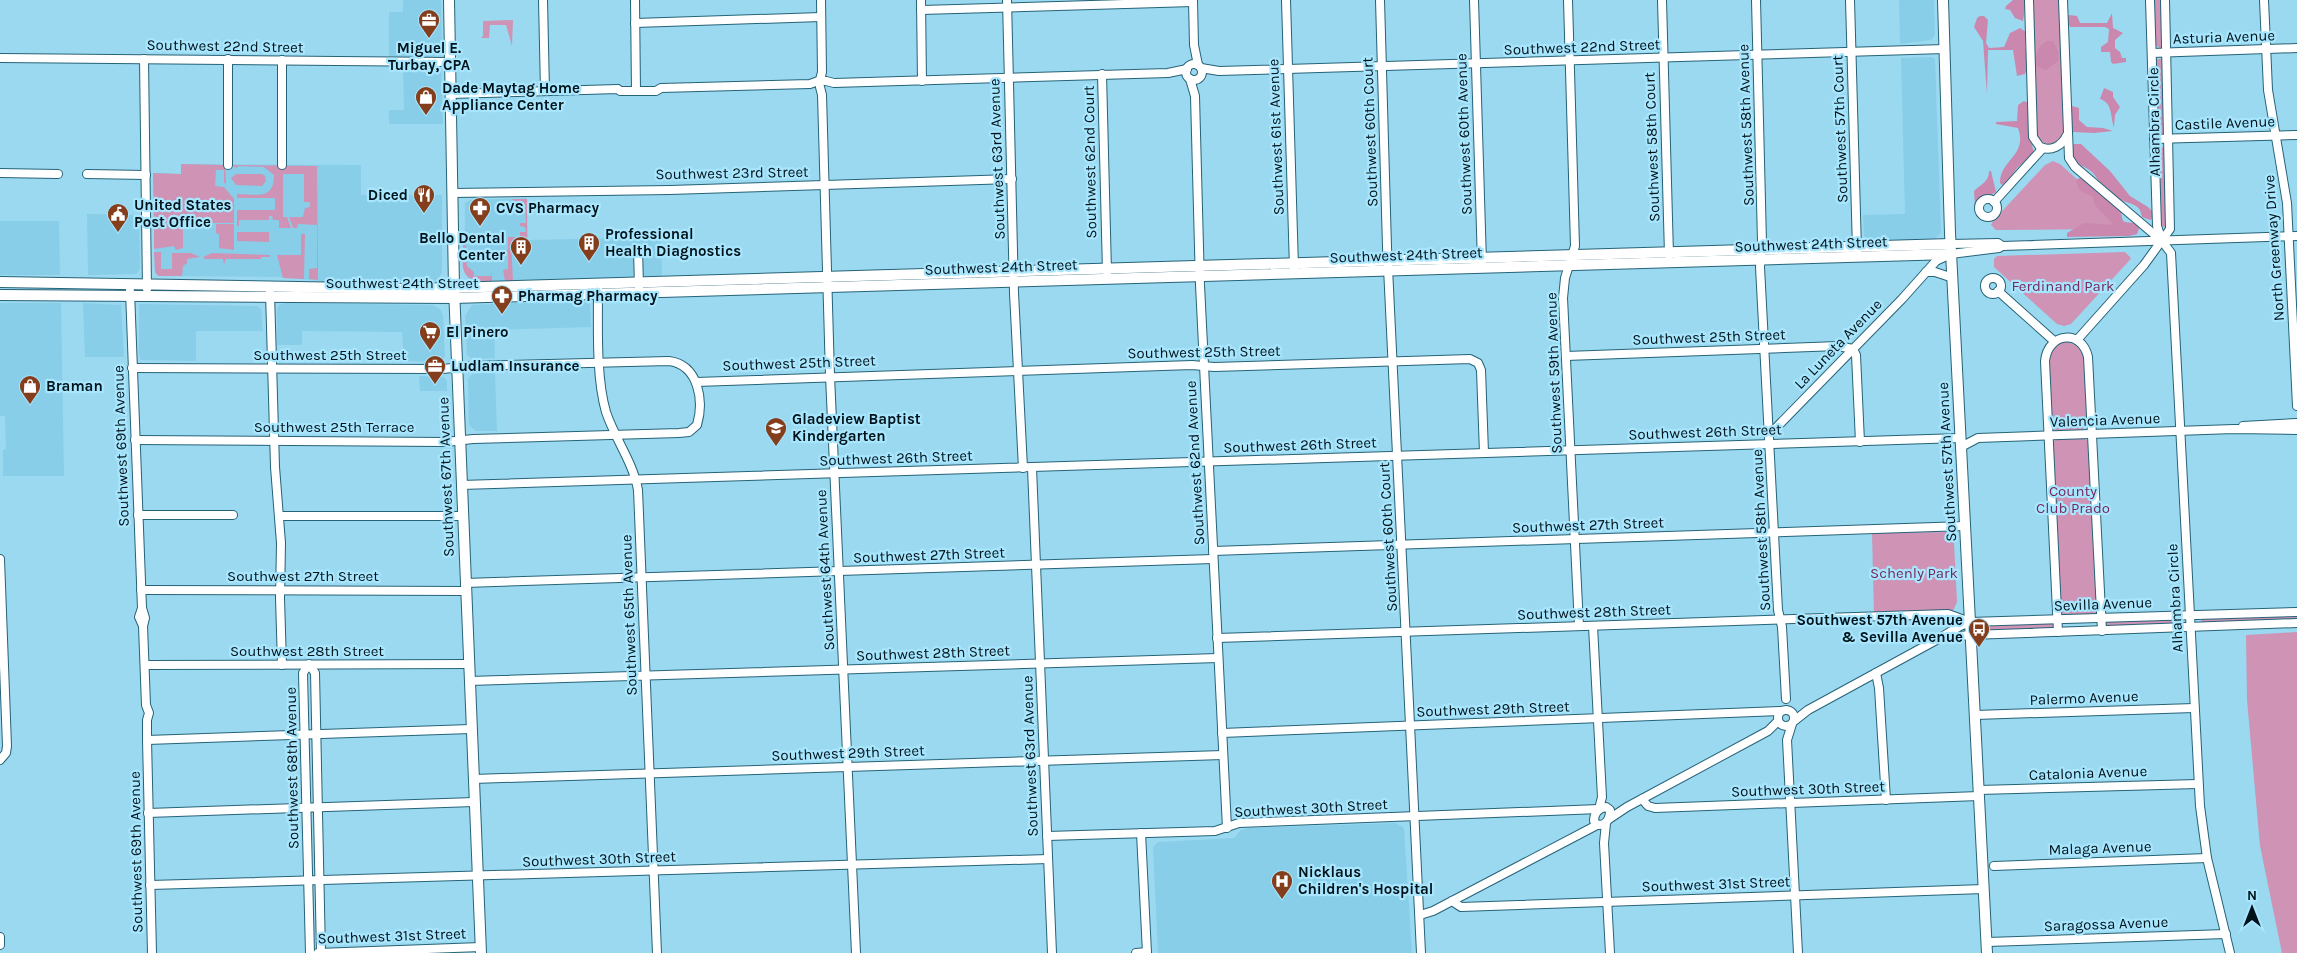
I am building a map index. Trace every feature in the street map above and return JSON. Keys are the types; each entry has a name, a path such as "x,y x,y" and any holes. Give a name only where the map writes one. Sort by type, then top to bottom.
{"main road":[{"name":"Southwest 67th Avenue","path":"449,0 454,293 481,950"},
{"name":"Southwest 57th Avenue","path":"1943,0 1951,249 1987,953"},
{"name":"Southwest 24th Street","path":"454,293 598,283 826,277 1014,277 1107,280 1294,274 1388,266 1951,249"},
{"name":"Southwest 24th Street","path":"1857,252 1920,256 1951,249"},
{"name":"Southwest 24th Street","path":"0,295 269,298 361,294 598,294 827,288 1014,277 1107,268 1294,263 1388,266"},
{"name":"Southwest 24th Street","path":"0,282 270,285 361,294"}],"street":[{"path":"543,0 544,91"},
{"path":"635,0 636,89"},
{"name":"Southwest 64th Avenue","path":"821,0 826,277 856,953"},
{"path":"921,0 922,81"},
{"name":"Southwest 61st Avenue","path":"1286,0 1294,274"},
{"name":"Southwest 60th Court","path":"1380,0 1388,266 1422,953"},
{"name":"Southwest 60th Avenue","path":"1474,0 1481,263"},
{"name":"Southwest 59th Avenue","path":"1568,0 1575,246 1563,290 1579,626"},
{"name":"Southwest 58th Court","path":"1662,0 1669,258"},
{"name":"Southwest 58th Avenue","path":"1756,0 1761,255 1774,532 1786,699 1783,717"},
{"name":"Southwest 57th Court","path":"1850,0 1857,252"},
{"path":"2029,0 2032,132 2034,141 2043,148 2049,149 2059,146 2067,135"},
{"path":"2063,0 2068,153 2076,167 2162,241 2144,265 2076,340"},
{"name":"Alhambra Circle","path":"2150,0 2158,226 2162,241 2171,253 2198,784 2207,858 2230,953"},
{"name":"Alhambra Circle","path":"2162,241 2171,225 2167,139 2165,0"},
{"name":"North Greenway Drive","path":"2264,0 2268,90 2293,236 2297,406"},
{"path":"921,10 1007,4 1193,1"},
{"name":"Southwest 62nd Avenue","path":"1193,1 1194,44 1188,72 1195,96 1199,266 1227,828"},
{"name":"Southwest 63rd Avenue","path":"1007,4 1017,370 1022,468"},
{"path":"635,23 821,17"},
{"name":"Southwest 62nd Avenue","path":"1194,44 1200,66 1200,77 1195,96"},
{"name":"Asturia Avenue","path":"2152,53 2297,48"},
{"name":"Southwest 22nd Street","path":"1188,72 1200,66 1219,71 1288,70 1945,49"},
{"name":"Southwest 22nd Street","path":"0,58 450,62"},
{"path":"144,59 147,296"},
{"path":"228,59 228,165"},
{"path":"282,60 282,165"},
{"name":"Southwest 22nd Street","path":"1188,72 1200,77 1219,71"},
{"path":"451,94 618,89 620,87 636,89 1188,72"},
{"name":"Southwest 62nd Court","path":"1102,74 1107,280"},
{"name":"Castile Avenue","path":"2154,139 2297,135"},
{"path":"1994,202 2043,148"},
{"path":"0,173 58,174"},
{"path":"87,174 146,175"},
{"name":"Southwest 23rd Street","path":"452,193 1012,179"},
{"name":"Southwest 24th Street","path":"1951,249 1998,243 2002,246 2293,236"},
{"path":"638,249 639,293"},
{"name":"La Luneta Avenue","path":"1769,434 1936,261 1951,249"},
{"path":"1920,256 1925,263 1926,272 1935,272 1953,278"},
{"name":"Southwest 65th Avenue","path":"598,283 603,397 616,435 636,480 642,577 657,953"},
{"name":"Southwest 69th Avenue","path":"130,284 141,590 142,608 146,618 143,626 146,705 149,713 146,720 152,953"},
{"name":"Southwest 68th Avenue","path":"270,285 274,441 280,516 282,665"},
{"path":"1998,292 2054,341"},
{"path":"2058,632 2045,361 2048,348 2054,341 2061,338 2076,340 2086,349 2088,357 2102,631"},
{"name":"Southwest 25th Street","path":"1566,356 1838,346 1853,349"},
{"path":"1853,349 1856,359 1860,442"},
{"name":"Southwest 25th Street","path":"132,368 457,367 673,361 688,369 696,382 1017,370 1467,359 1476,362 1481,370 1484,453"},
{"name":"Southwest 25th Terrace","path":"135,440 459,440 679,433 693,430 698,419 696,382"},
{"name":"Valencia Avenue","path":"2234,429 2259,424 2297,423"},
{"name":"Valencia Avenue","path":"1961,438 2234,429 2297,430"},
{"path":"1961,438 1978,438"},
{"name":"Southwest 26th Street","path":"461,485 1961,438"},
{"name":"Southwest 63rd Avenue","path":"1032,468 1052,953"},
{"path":"138,515 233,515"},
{"path":"280,516 462,516"},
{"name":"Southwest 27th Street","path":"141,590 465,587 642,577 1036,566 1402,545 1965,526"},
{"path":"0,559 7,742 2,759"},
{"name":"Sevilla Avenue","path":"1970,622 2297,612"},
{"name":"Southwest 28th Street","path":"1217,638 1948,614 1970,622"},
{"path":"1793,722 1808,710 1970,622"},
{"name":"Sevilla Avenue","path":"1940,638 1970,635 2297,623"},
{"path":"1593,626 1604,808 1600,821 1604,843 1610,953"},
{"name":"Southwest 28th Street","path":"469,681 1218,658"},
{"name":"Southwest 68th Avenue","path":"310,953 303,674 309,664 315,673 321,953"},
{"name":"Southwest 28th Street","path":"145,665 468,664"},
{"path":"1876,673 1879,688 1886,800"},
{"name":"Palermo Avenue","path":"1975,715 2194,708"},
{"path":"1420,915 1433,911 1768,730 1783,717 1808,710"},
{"name":"Southwest 29th Street","path":"1222,733 1765,713 1783,717"},
{"path":"1783,717 1794,715 1787,740"},
{"path":"1783,717 1793,722"},
{"path":"1783,717 1787,740 1798,953"},
{"path":"147,740 471,730"},
{"name":"Southwest 29th Street","path":"473,779 1223,755"},
{"name":"Catalonia Avenue","path":"1979,793 2198,784"},
{"name":"Southwest 30th Street","path":"1642,798 1648,806 1655,808 1886,800 1979,793"},
{"path":"148,813 474,802"},
{"name":"Southwest 30th Street","path":"1047,836 1215,832 1239,823 1577,811 1627,806"},
{"path":"1600,821 1604,808"},
{"name":"Southwest 30th Street","path":"1577,811 1590,813 1600,821"},
{"path":"1136,953 1147,953 1141,833"},
{"name":"Malaga Avenue","path":"1994,866 2207,858"},
{"name":"Southwest 30th Street","path":"150,885 1048,859"},
{"name":"Southwest 31st Street","path":"1452,900 1461,907 1984,889"},
{"name":"Saragossa Avenue","path":"1987,942 2226,934"},
{"path":"0,937 0,945"},
{"name":"Southwest 31st Street","path":"305,953 481,950"}],"shaded area":[{"path":"403,0 441,0 442,47 439,54 426,59 389,58 389,12 403,12"},
{"path":"1899,0 1934,0 1935,35 1931,40 1900,44"},
{"path":"2013,0 2026,0 2023,21 2015,18 2010,10 2005,9"},
{"path":"2112,13 2113,28 2123,33 2115,40 2115,48 2120,52 2122,58 2126,58 2126,62 2113,64 2110,52 2101,52 2101,47 2108,42 2109,29 2105,27 2070,27 2066,19 2069,15 2077,16 2080,23 2107,23"},
{"path":"1984,16 1988,20 1986,43 1989,48 2004,47 2010,33 2020,28 2026,32 2025,46 2029,62 2025,74 2017,76 2013,50 1988,50 1987,94 1983,41 1974,27 1977,18"},
{"path":"2047,41 2053,41 2059,53 2058,61 2046,70 2036,66 2036,59 2039,48"},
{"path":"1932,57 1935,59 1941,232 1935,239 1870,241 1864,236 1863,215 1905,214 1901,58"},
{"path":"403,65 426,65 441,68 443,124 389,124 389,110 404,110"},
{"path":"2104,88 2113,92 2113,97 2120,107 2115,115 2114,127 2109,107 2100,99"},
{"path":"2024,101 2028,103 2028,129 2034,153 2002,185 2000,183 2001,175 2017,151 2020,137 2018,128 1996,124 1996,122 2017,121 2018,105"},
{"path":"2072,106 2079,108 2079,120 2087,127 2113,131 2094,133 2073,132 2070,128 2069,109"},
{"path":"2074,144 2081,144 2110,171 2130,196 2153,212 2153,218 2150,220 2142,217 2138,207 2113,195 2092,172 2075,161 2071,147"},
{"path":"181,164 361,165 361,195 442,195 442,272 439,278 432,283 400,284 356,284 275,277 159,276 155,272 153,173 181,174"},
{"path":"1989,171 1991,171 1996,192 1975,205 1974,191 1986,180"},
{"path":"2082,178 2120,208 2123,222 2135,223 2140,226 2137,234 2129,236 2067,237 2067,233 2084,223 2110,225 2112,223 2094,204 2093,197 2079,190 2076,180"},
{"path":"527,198 528,240 661,237 662,276 476,282 468,278 464,270 465,203 470,200"},
{"path":"87,214 139,215 140,268 137,274 88,275"},
{"path":"0,221 59,221 60,275 0,275"},
{"path":"582,300 590,304 591,327 494,330 495,358 472,359 467,355 465,316 472,305"},
{"path":"0,303 61,303 64,476 3,476 3,450 6,449 5,416 0,416"},
{"path":"83,303 121,305 124,357 85,357"},
{"path":"285,303 433,305 440,309 443,315 445,357 440,362 404,361 402,332 302,331 302,345 277,345 277,310 279,305"},
{"path":"139,304 257,306 261,309 263,331 196,331 196,361 141,360 139,354"},
{"path":"495,372 497,431 476,431 469,425 468,379 472,374"},
{"path":"419,376 444,377 447,381 447,391 420,391"},
{"name":"Nicklaus Children's Hospital","path":"1396,823 1404,828 1412,953 1158,953 1153,847 1158,842 1234,838 1241,830 1248,828"}],"green space":[{"path":"2031,0 2060,0 2064,132 2061,140 2052,145 2041,143 2036,137"},
{"path":"2152,0 2163,0 2162,49 2155,45"},
{"path":"513,20 512,46 506,25 490,25 489,38 481,38 483,36 483,21"},
{"path":"2154,59 2164,59 2166,135 2156,134"},
{"path":"2159,147 2167,148 2168,228 2161,226"},
{"path":"2053,161 2060,164 2126,223 2120,229 1996,230 1991,225 1993,221 2045,165"},
{"path":"181,164 225,165 226,184 224,183 224,170 216,170 215,186 224,187 234,199 234,223 154,223 153,173 181,174"},
{"path":"231,165 317,166 318,280 309,279 309,269 317,268 317,225 298,224 297,228 293,228 289,217 303,217 305,208 310,207 310,202 304,202 304,174 283,174 283,217 287,217 291,228 279,228 279,220 273,220 272,216 269,216 269,220 239,220 239,226 237,226 237,210 275,210 275,198 237,198 237,194 257,195 267,192 271,189 274,175 264,167 238,166 237,168"},
{"path":"236,174 262,174 265,176 266,181 262,186 236,185 231,178"},
{"path":"512,199 527,199 527,240 511,241 513,281 505,281 503,270 508,269 508,252 503,251 508,250 508,237 520,237 520,232 526,232 525,227 520,226 520,223 526,223 525,205 520,205 519,201 517,201 517,205"},
{"path":"154,224 193,224 183,228 183,248 176,250 174,246 154,249"},
{"path":"216,224 234,224 234,250 219,248 219,234 216,233"},
{"path":"237,232 269,232 269,242 237,241"},
{"path":"301,234 305,234 304,279 283,278 277,255 301,255"},
{"path":"463,235 465,235 467,266 474,272 474,276 491,276 492,272 492,281 480,281 466,275 463,263"},
{"path":"154,252 161,252 161,269 172,269 172,253 191,253 200,257 187,259 187,263 183,266 182,276 158,276 155,272"},
{"name":"Ferdinand Park","path":"2125,252 2131,258 2128,262 2071,324 2064,326 2057,324 1994,267 1994,259 1997,256"},
{"path":"212,253 270,255 270,257 261,257 261,259 226,259 224,264 223,259 205,259 203,257"},
{"path":"2064,341 2078,346 2085,356 2088,422 2082,430 2072,433 2056,431 2052,428 2047,363 2053,348"},
{"name":"County Club Prado","path":"2082,437 2088,441 2090,446 2098,611 2095,616 2064,616 2060,610 2052,443 2058,438"},
{"name":"Schenly Park","path":"1948,532 1954,542 1957,602 1953,611 1874,614 1872,533"},
{"path":"2297,614 2297,619 2261,623 2203,624 2201,622 2202,618"},
{"path":"2180,618 2180,626 2107,627 2105,623 2108,620"},
{"path":"2053,624 2053,629 1983,631 1982,629 1990,625"},
{"path":"2297,632 2297,953 2282,953 2260,846 2247,700 2246,635"}],"place":[{"name":"Miguel E. Turbay, CPA","path":"429,39"},
{"name":"Dade Maytag Home Appliance Center","path":"426,116"},
{"name":"Diced","path":"424,214"},
{"name":"CVS Pharmacy","path":"480,227"},
{"name":"United States Post Office","path":"118,233"},
{"name":"Professional Health Diagnostics","path":"589,262"},
{"name":"Bello Dental Center","path":"521,266"},
{"name":"Pharmag Pharmacy","path":"502,315"},
{"name":"El Pinero","path":"430,351"},
{"name":"Ludlam Insurance","path":"435,385"},
{"name":"Braman","path":"30,405"},
{"name":"Gladeview Baptist Kindergarten","path":"776,447"},
{"name":"Southwest 57th Avenue & Sevilla Avenue","path":"1979,648"},
{"name":"Nicklaus Children's Hospital","path":"1282,900"}]}
